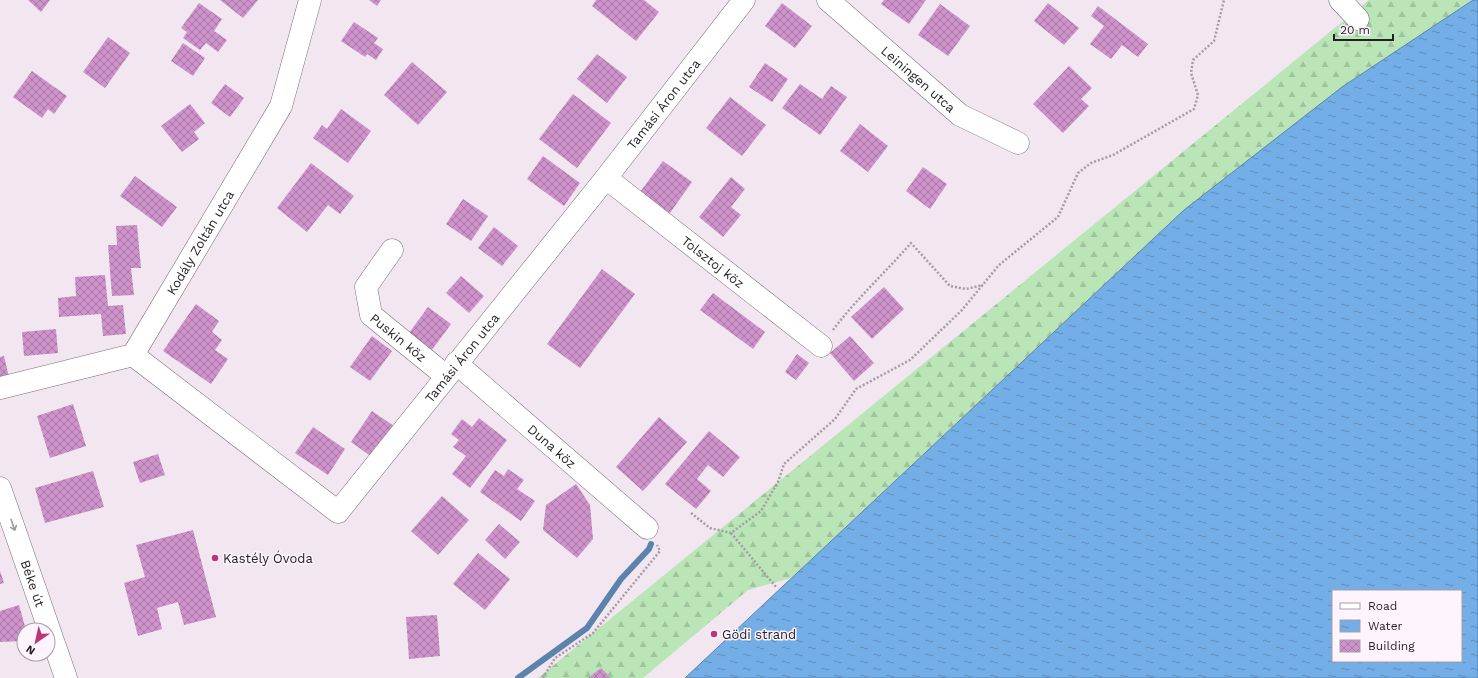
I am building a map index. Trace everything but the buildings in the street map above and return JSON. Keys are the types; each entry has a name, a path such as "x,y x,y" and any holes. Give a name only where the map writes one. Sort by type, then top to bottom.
{"street":[{"name":"Kodály Zoltán utca","path":"133,355 281,106 310,0"},
{"name":"Tamási Áron utca","path":"133,355 338,512 606,178 744,0"},
{"name":"Leiningen utca","path":"828,0 960,114 1018,143"},
{"path":"1340,0 1358,19"},
{"name":"Tolsztoj köz","path":"606,178 821,346"},
{"name":"Puskin köz","path":"392,250 366,287 370,315 451,370"},
{"path":"0,388 133,355"},
{"name":"Duna köz","path":"451,370 647,528"},
{"name":"Béke út","path":"0,488 66,678"}],"path":[{"path":"731,534 761,511 778,482 784,464 835,420 856,389 910,360 962,310 999,264 1058,217 1078,173 1091,163 1113,155 1194,109 1198,95 1192,73 1193,60 1214,41 1224,0"},
{"path":"821,346 852,304 888,270 911,243 950,286 966,289 983,285"},
{"path":"691,513 710,528 731,534 776,587"},
{"path":"543,678 555,658 594,632 660,551 647,528"}],"green space":[{"path":"1369,0 1473,0 1342,87 1184,210 791,578 748,590 643,678 538,678"}],"water":[{"path":"1473,0 1478,0 1478,678 685,678 1184,210 1342,87"}],"waterway":[{"path":"518,678 587,628 621,579 649,549 651,544"}],"place":[{"name":"Kastély Óvoda","path":"215,558"},
{"name":"Gödi strand","path":"714,634"}]}
